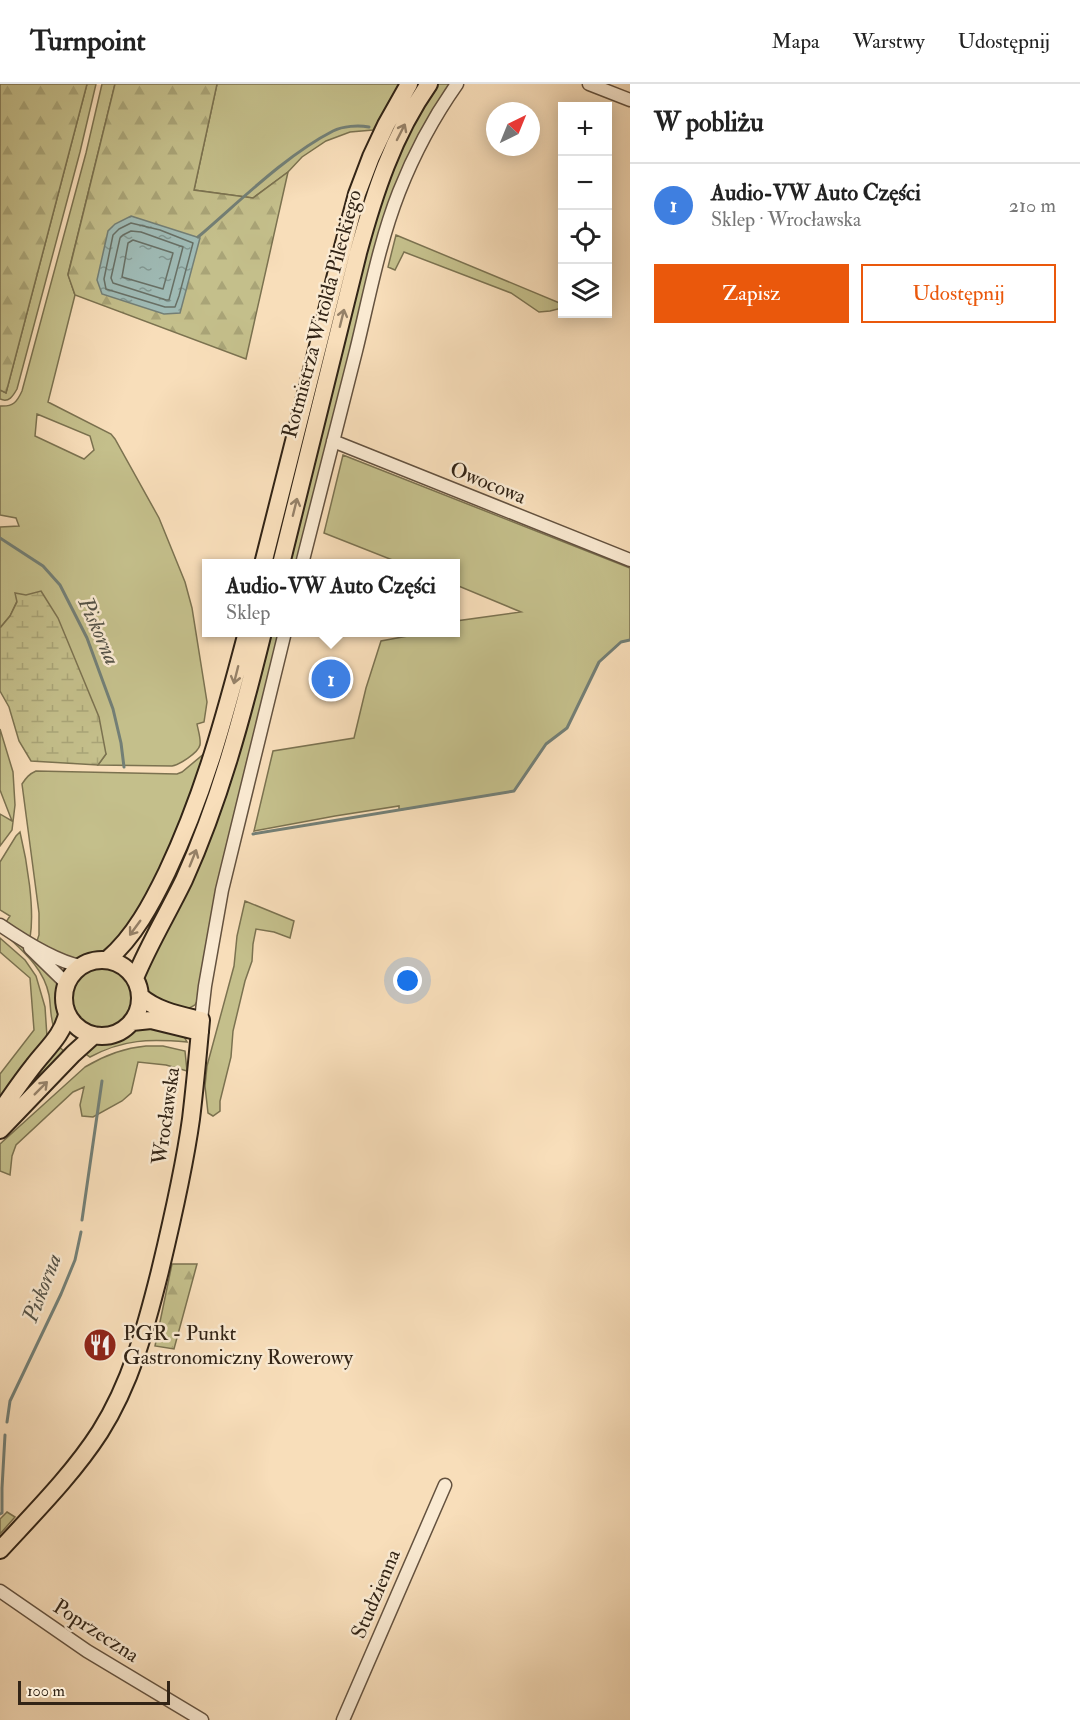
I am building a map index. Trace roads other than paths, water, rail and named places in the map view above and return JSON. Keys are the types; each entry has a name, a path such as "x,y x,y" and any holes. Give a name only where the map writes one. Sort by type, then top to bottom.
{"main road":[{"name":"Rotmistrza Witolda Pileckiego","path":"264,559 357,194 386,125 409,84"},
{"name":"Rotmistrza Witolda Pileckiego","path":"282,559 372,203 388,158 429,84"},
{"path":"108,959 117,951 145,913 176,854 203,787 225,717 246,637"},
{"path":"135,978 183,880 207,824 234,746 262,637"},
{"path":"0,1112 58,1036 66,1022 64,998 66,984 80,966 94,960 108,959 123,965 135,978 140,996 138,1010 132,1022 115,1034 94,1035 78,1028 67,1014"},
{"path":"140,996 151,1004 200,1026"},
{"path":"132,1022 151,1020 200,1026"},
{"name":"Wrocławska","path":"0,1550 82,1456 99,1433 121,1394 133,1365 154,1294 182,1172 191,1120 200,1026"},
{"path":"0,1130 84,1042 94,1035"}],"street":[{"path":"303,559 396,200 421,142 457,84"},
{"path":"589,84 630,100"},
{"name":"Owocowa","path":"333,441 630,560"},
{"name":"Wrocławska","path":"200,1026 222,890 284,637"},
{"path":"0,925 21,939 68,963 80,966"},
{"path":"21,939 66,984"},
{"name":"Studzienna","path":"343,1720 445,1485"},
{"name":"Poprzeczna","path":"0,1592 87,1651 202,1720"}],"water":[{"path":"131,216 200,238 180,313 164,314 102,294 97,280 108,231 115,224"}],"waterway":[{"path":"198,237 263,180 315,141 341,128 369,127"},
{"name":"Piskorna","path":"0,538 43,566 60,585 87,638 113,709 124,767"},
{"path":"253,834 514,791 546,744 567,728 599,662 621,642 630,640"},
{"name":"Piskorna","path":"82,1220 102,1081"},
{"name":"Piskorna","path":"7,1422 10,1401 61,1294 75,1260 81,1232"},
{"name":"Piskorna","path":"0,1514 2,1513 5,1435"}],"place":[{"name":"Audio-VW Auto Części","path":"331,679"},
{"name":"PGR - Punkt Gastronomiczny Rowerowy","path":"100,1345"}]}
